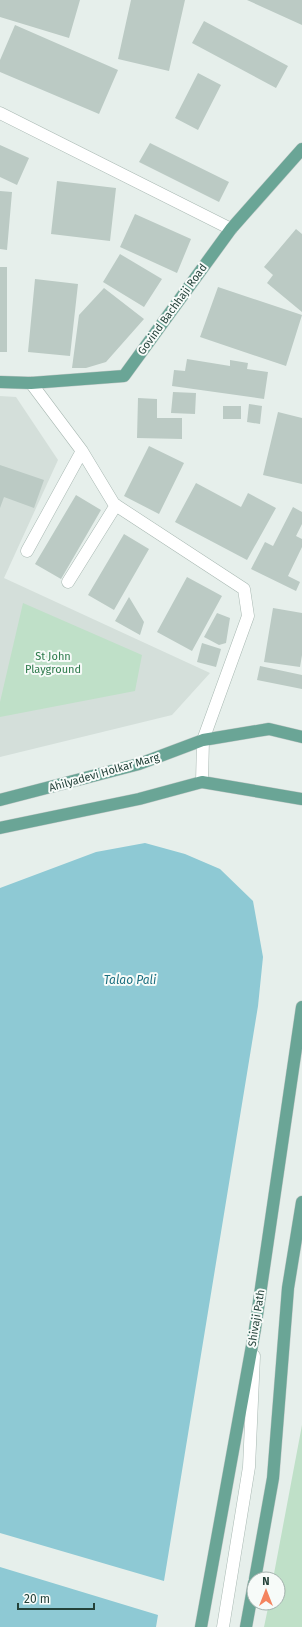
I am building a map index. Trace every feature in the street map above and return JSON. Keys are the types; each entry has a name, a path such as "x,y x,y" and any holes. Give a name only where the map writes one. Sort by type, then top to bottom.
{"main road":[{"name":"Govind Bachhaji Road","path":"0,382 31,383 124,376 231,229 302,149"},
{"name":"Ahilyadevi Holkar Marg","path":"0,800 138,764 203,740 269,730 302,737"},
{"path":"0,828 139,799 202,782 302,799"},
{"name":"Shivaji Path","path":"201,1627 255,1329 302,1007"},
{"path":"256,1571 272,1478 288,1288 302,1202"},
{"path":"246,1627 249,1611"}],"street":[{"path":"0,113 231,229"},
{"path":"31,383 82,451 116,505 244,589 248,616 203,740 202,782"},
{"path":"27,551 82,451"},
{"path":"68,582 116,505"},
{"path":"223,1627 249,1467 255,1329"}],"shaded area":[{"path":"0,396 16,397 58,460 4,578 210,673 172,715 0,757"}],"green space":[{"name":"St John Playground","path":"23,603 142,655 135,691 0,717 0,702"},
{"path":"302,1425 302,1627 264,1627 267,1611 286,1611 286,1571 275,1571"}],"water":[{"name":"Talao Pali","path":"145,843 185,854 220,869 253,901 263,957 258,1006 164,1581 0,1533 0,888 96,852"},
{"path":"0,1567 158,1615 156,1627 0,1627"}],"building":[{"path":"0,0 80,0 69,38 0,17"},
{"path":"131,0 185,0 169,71 118,59"},
{"path":"247,0 302,0 302,25"},
{"path":"204,21 288,66 276,88 192,43"},
{"path":"15,25 118,70 99,114 0,72 0,60"},
{"path":"198,73 221,85 198,130 175,118"},
{"path":"150,143 229,182 219,202 139,162"},
{"path":"0,145 29,158 17,185 0,177"},
{"path":"57,181 116,188 110,241 51,234"},
{"path":"0,191 12,192 7,250 0,249"},
{"path":"135,214 191,239 177,273 120,247"},
{"path":"296,229 302,234 302,312 267,283 273,275 264,267"},
{"path":"120,254 162,279 144,307 103,282"},
{"path":"0,267 7,267 7,352 0,352"},
{"path":"35,279 78,284 70,356 28,352"},
{"path":"218,287 302,315 286,366 200,337"},
{"path":"104,288 144,319 106,362 86,368 72,368 79,315"},
{"path":"187,359 230,366 230,360 248,363 247,369 268,372 264,399 172,386 174,370 185,371"},
{"path":"173,392 196,393 195,414 171,413"},
{"path":"138,398 157,399 157,418 182,418 182,439 137,438"},
{"path":"249,404 262,406 260,424 247,422"},
{"path":"223,406 241,406 241,419 223,419"},
{"path":"278,412 302,418 302,484 263,475"},
{"path":"149,446 184,463 159,514 124,496"},
{"path":"0,465 44,480 34,508 4,497 0,508"},
{"path":"196,483 241,507 248,493 276,508 247,560 175,522"},
{"path":"76,495 101,510 61,579 35,564"},
{"path":"293,507 302,512 302,524 296,536 302,539 302,547 288,576 300,582 296,591 251,569 265,542 273,546"},
{"path":"124,534 149,549 114,610 88,595"},
{"path":"187,577 222,596 192,651 157,632"},
{"path":"129,597 144,622 140,635 115,621"},
{"path":"273,608 302,613 302,655 300,667 264,662"},
{"path":"217,613 230,618 226,643 219,645 204,637"},
{"path":"202,643 221,649 216,667 197,662"},
{"path":"260,666 302,675 302,689 257,680"}]}
